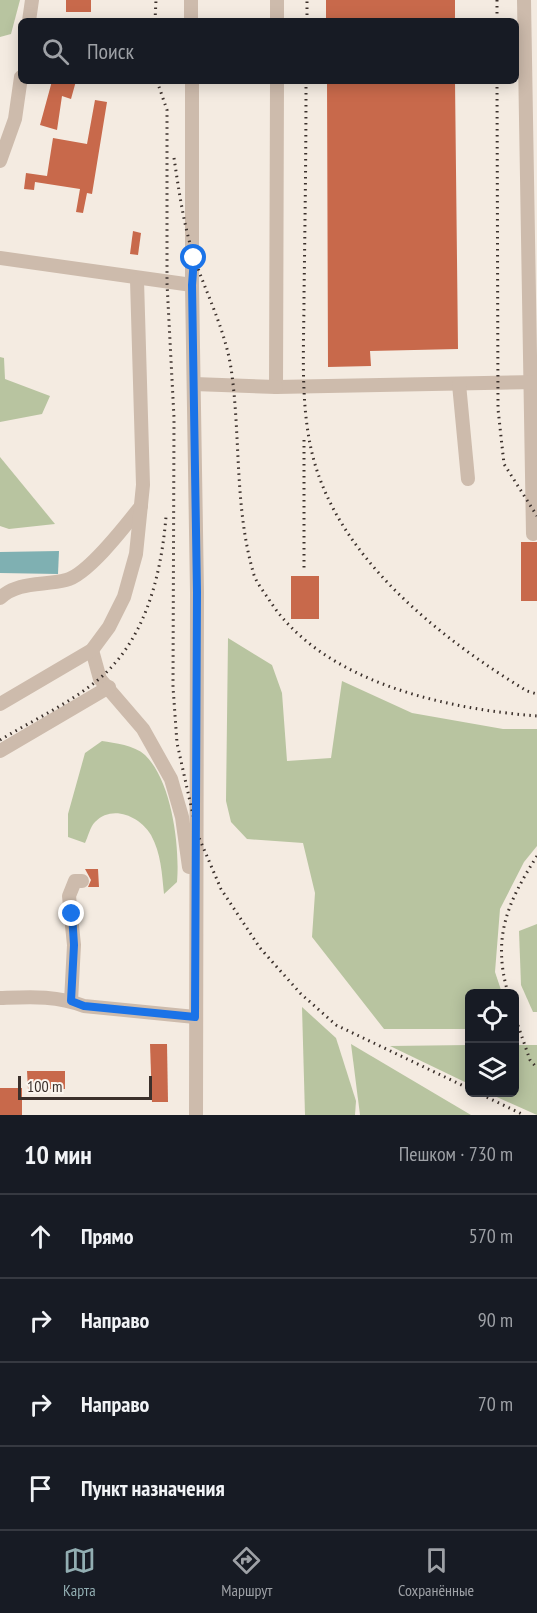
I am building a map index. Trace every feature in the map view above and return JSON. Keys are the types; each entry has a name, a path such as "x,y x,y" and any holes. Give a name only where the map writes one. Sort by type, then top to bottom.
{"street":[{"path":"29,18 32,0"},
{"path":"191,0 191,18"},
{"path":"277,18 278,0"},
{"path":"524,0 533,382 533,534"},
{"path":"0,161 15,119 20,84"},
{"path":"192,84 192,285 197,592 196,1115"},
{"path":"276,387 277,84"},
{"path":"0,258 137,280 192,285"},
{"path":"0,704 92,650 109,627 124,597 136,554 143,485 137,280"},
{"path":"194,384 276,387 533,382"},
{"path":"459,384 468,479"},
{"path":"0,598 12,587 68,580 105,550 141,506"},
{"path":"92,650 100,679 143,729 171,779 182,817 196,930"},
{"path":"0,751 109,687"},
{"path":"71,1001 74,945 69,896 75,881 82,881"},
{"path":"0,998 41,996 71,1001 84,1006 195,1017"}],"green space":[{"path":"0,0 20,0 11,34 0,37"},
{"path":"0,357 4,358 5,379 50,396 42,414 0,422"},
{"path":"0,457 55,524 9,529 0,526"},
{"path":"228,638 272,665 282,693 287,761 331,758 342,681 412,713 503,729 537,729 537,846 524,862 500,909 495,972 501,989 465,989 465,1029 384,1029 312,937 315,893 303,843 247,839 231,822 226,801"},
{"path":"102,741 124,745 141,752 154,766 162,781 172,815 178,868 177,882 164,894 157,849 151,835 140,822 125,815 109,814 93,824 85,843 68,837 68,814 85,753"},
{"path":"537,924 537,1012 533,1012 521,985 519,931"},
{"path":"302,1007 336,1038 356,1101 355,1115 305,1115"},
{"path":"351,1044 471,1115 360,1115"},
{"path":"465,1045 465,1082 390,1046"},
{"path":"519,1045 537,1045 537,1115 497,1097 519,1097"}],"water":[{"path":"59,551 58,574 0,573 0,552"}],"building":[{"path":"66,0 91,0 91,12 66,12"},
{"path":"326,0 455,0 455,18 326,18"},
{"path":"51,84 75,84 71,99 62,96 57,130 40,125"},
{"path":"327,84 455,84 458,349 370,351 371,366 328,367"},
{"path":"95,100 107,102 92,194 87,193 83,213 76,212 80,189 35,182 34,190 24,189 26,173 47,176 53,138 87,144"},
{"path":"133,231 141,233 138,255 130,254"},
{"path":"521,542 537,542 537,601 521,601"},
{"path":"291,576 319,576 319,619 291,619"},
{"path":"85,869 98,869 99,887 88,887 91,880"},
{"path":"150,1044 167,1044 168,1102 152,1102"},
{"path":"27,1071 65,1071 65,1089 28,1089"},
{"path":"0,1088 22,1088 22,1115 0,1115"}],"railway":[{"path":"155,18 156,0"},
{"path":"307,0 307,18"},
{"path":"497,0 497,18"},
{"path":"158,84 167,110 167,283 174,418 173,687 177,743 197,833 221,889 260,948 301,994 336,1025 465,1087"},
{"path":"306,84 304,394 312,453 325,491 344,527 368,560 396,592 460,646 527,691 537,694"},
{"path":"497,84 498,409 504,464 537,516"},
{"path":"174,158 191,248 220,326 231,368 243,524 254,575 260,587 291,627 319,651 352,670 388,686 426,698 464,706 537,716"},
{"path":"304,440 304,568"},
{"path":"0,740 87,688 115,663 129,645 140,625 155,583 166,517"},
{"path":"507,989 502,955 505,922 510,906 537,856"},
{"path":"519,1028 530,1060 537,1068"},
{"path":"486,1097 524,1115"}],"route":[{"path":"72,914 74,945 71,1001 84,1006 195,1017 197,592 192,285 194,258"}]}
